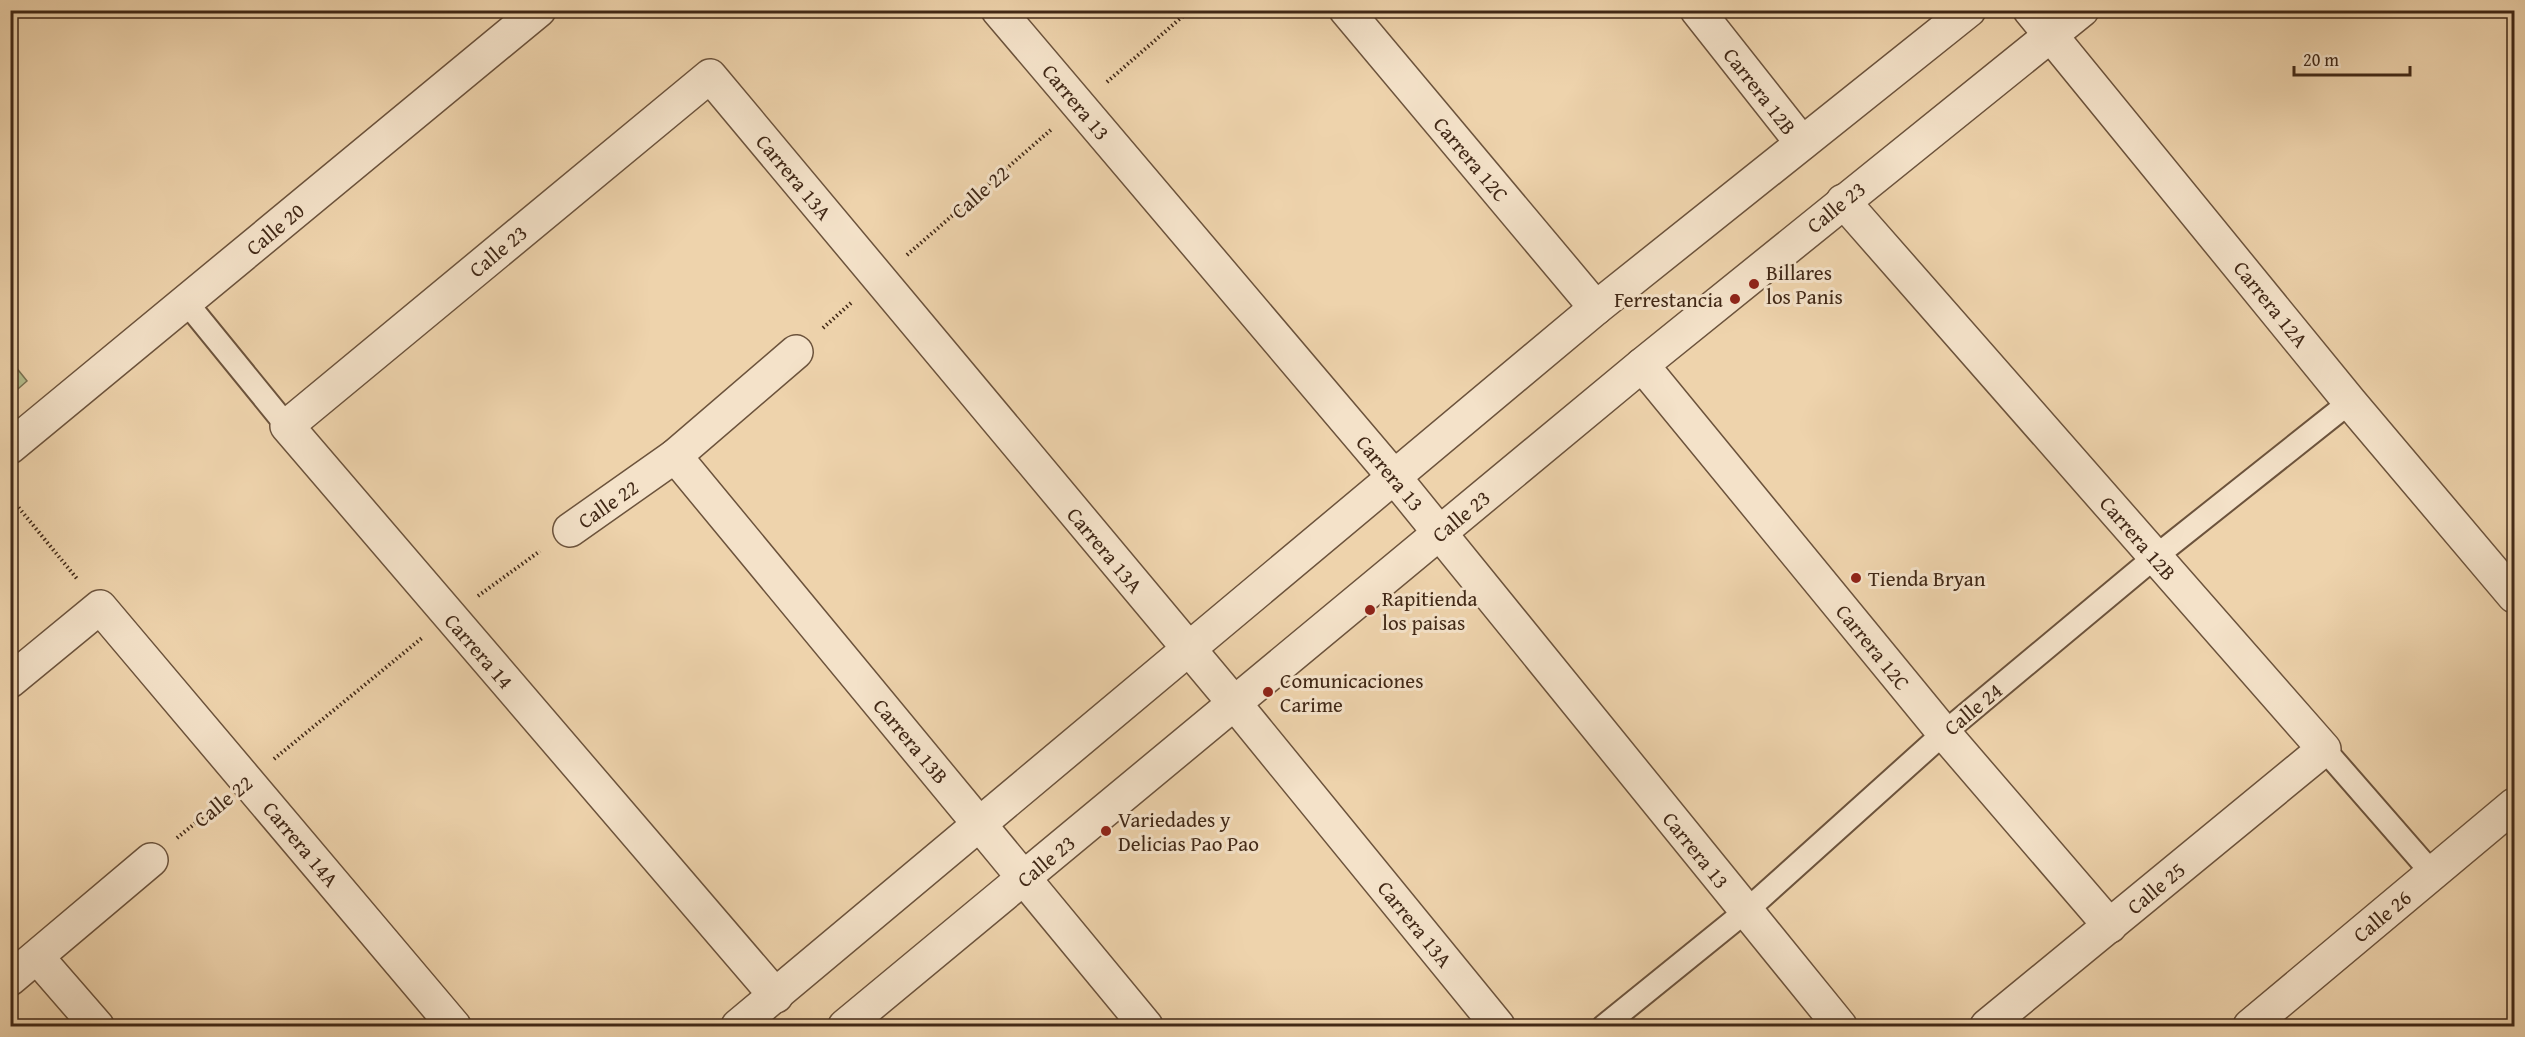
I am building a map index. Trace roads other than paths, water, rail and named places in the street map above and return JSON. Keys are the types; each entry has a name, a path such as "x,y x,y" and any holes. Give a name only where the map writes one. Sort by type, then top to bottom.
{"street":[{"name":"Calle 20","path":"10,447 539,10"},
{"name":"Carrera 13","path":"998,10 1395,478 1840,1026"},
{"name":"Carrera 12C","path":"1346,10 1596,308"},
{"name":"Carrera 12B","path":"1697,10 1802,143"},
{"path":"738,1026 1596,308 1969,10"},
{"name":"Carrera 12A","path":"2030,10 2350,402 2514,596"},
{"name":"Calle 23","path":"845,1026 1642,365 2082,10"},
{"name":"Calle 23","path":"287,426 710,75"},
{"name":"Carrera 13A","path":"710,75 1235,704 1498,1026"},
{"name":"Carrera 12B","path":"1843,201 2324,749"},
{"name":"Calle 22","path":"570,530 675,456 796,351"},
{"name":"Carrera 12C","path":"1642,365 1944,733 2110,926"},
{"name":"Carrera 14","path":"287,426 776,996"},
{"name":"Carrera 13B","path":"675,456 1146,1026"},
{"name":"Carrera 14A","path":"10,681 100,607 454,1026"},
{"name":"Calle 25","path":"1988,1026 2324,749"},
{"name":"Calle 26","path":"2250,1026 2514,806"},
{"path":"10,979 151,860"},
{"path":"37,957 97,1026"}],"lane":[{"name":"Carrera 14","path":"186,302 287,426"},
{"name":"Calle 24","path":"1604,1026 1746,911 1944,733 2155,557 2350,402"},
{"name":"Carrera 12B","path":"2324,749 2433,874"}],"place":[{"name":"Billares los Panis","path":"1754,284"},
{"name":"Ferrestancia","path":"1735,299"},
{"name":"Tienda Bryan","path":"1856,578"},
{"name":"Rapitienda los paisas","path":"1370,610"},
{"name":"Comunicaciones Carime","path":"1268,692"},
{"name":"Variedades y Delicias Pao Pao","path":"1106,831"}]}
